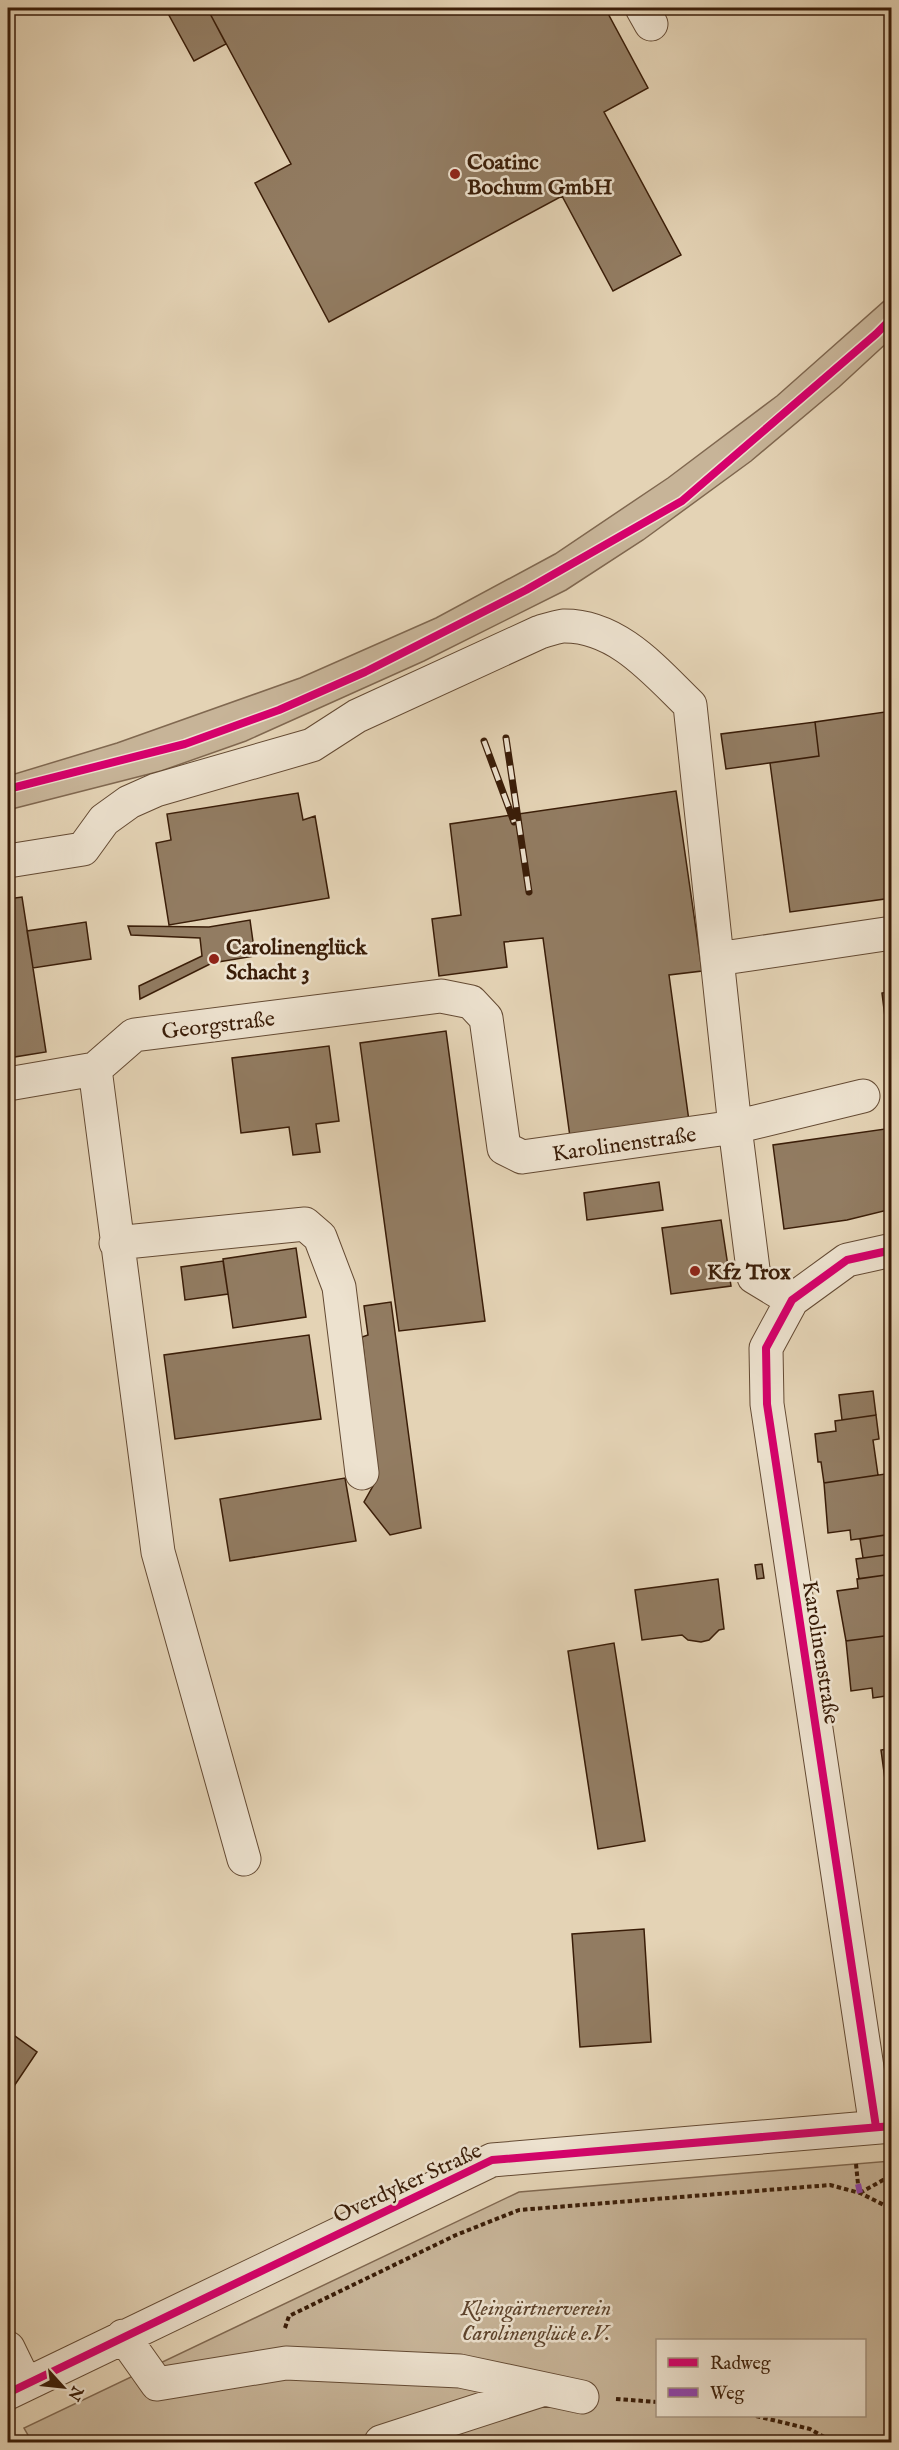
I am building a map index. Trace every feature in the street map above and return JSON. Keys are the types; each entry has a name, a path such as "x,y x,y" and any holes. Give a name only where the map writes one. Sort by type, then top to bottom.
{"street":[{"path":"8,861 83,849 104,820 129,801 156,790 312,745 357,716 540,632 563,626 593,632 633,651 690,705 735,1127 754,1276 792,1300"},
{"path":"717,959 891,933"},
{"name":"Karolinenstraße","path":"441,996 471,1002 486,1018 504,1148 522,1157 735,1127"},
{"name":"Georgstraße","path":"95,1069 134,1035 441,996"},
{"path":"8,1084 95,1069 158,1552 244,1859"},
{"path":"735,1127 863,1096"},
{"path":"116,1243 305,1224 320,1237 339,1287 362,1473"},
{"name":"Karolinenstraße","path":"884,2126 767,1404 766,1348 792,1300 847,1260 891,1250"},
{"name":"Overdyker Straße","path":"16,2388 492,2160 884,2126"},
{"path":"123,2336 156,2384 286,2363 460,2370 541,2390 582,2397"},
{"path":"8,2348 16,2388"},
{"path":"381,2442 541,2390"}],"path":[{"path":"860,2193 883,2180 891,2179"},
{"path":"286,2363 281,2336 289,2316 456,2235 519,2210 830,2185 860,2193 891,2209"},
{"path":"582,2397 656,2402"},
{"path":"764,2417 810,2429 833,2442"}],"green space":[{"path":"891,295 891,339 839,387 751,461 643,540 566,590 424,661 246,741 161,771 8,810 8,776 117,743 300,678 436,618 555,554 668,478 777,396"},
{"name":"Kleingärtnerverein Carolinenglück e.V.","path":"891,2161 891,2442 32,2442 24,2428 519,2192"}],"building":[{"path":"165,8 207,8 226,44 194,61"},
{"name":"Coatinc Bochum GmbH","path":"207,8 605,8 648,88 604,112 681,255 613,291 562,196 329,322 255,183 291,164"},
{"path":"892,711 892,898 790,912 770,763 819,756 815,722"},
{"path":"815,722 819,756 726,769 721,734"},
{"path":"676,791 702,971 669,975 689,1121 570,1137 543,938 504,942 507,967 439,976 432,919 461,915 450,824"},
{"path":"298,793 303,820 315,816 329,898 169,925 156,843 171,840 167,814"},
{"path":"22,897 46,1052 8,1058 8,899"},
{"name":"Carolinenglück Schacht 3","path":"250,920 255,956 212,963 140,999 139,986 202,956 200,938 131,935 128,926 209,927"},
{"path":"86,922 91,959 33,968 27,931"},
{"path":"892,991 892,1025 886,1025 882,993"},
{"path":"886,1025 892,1025 892,1062"},
{"path":"446,1031 485,1321 399,1331 360,1043"},
{"path":"329,1046 339,1121 316,1124 320,1152 293,1155 289,1127 241,1133 232,1058"},
{"path":"892,1128 892,1209 847,1220 784,1229 773,1145"},
{"path":"659,1182 663,1210 587,1220 584,1193"},
{"path":"721,1220 731,1286 671,1294 662,1228"},
{"path":"296,1248 306,1317 233,1328 223,1259"},
{"path":"223,1261 228,1294 185,1300 181,1267"},
{"path":"391,1302 421,1528 390,1535 364,1502 378,1477 362,1337 368,1335 364,1306"},
{"path":"309,1335 321,1419 175,1439 164,1355"},
{"path":"873,1391 876,1415 842,1420 839,1395"},
{"path":"876,1415 879,1439 873,1440 878,1475 824,1483 821,1462 818,1462 815,1434 836,1431 835,1421"},
{"path":"892,1473 892,1534 851,1540 850,1530 828,1533 824,1483"},
{"path":"345,1478 356,1541 230,1561 220,1499"},
{"path":"892,1534 892,1554 863,1558 860,1539"},
{"path":"892,1554 892,1574 859,1579 856,1559"},
{"path":"762,1564 764,1578 757,1579 755,1565"},
{"path":"892,1574 892,1635 846,1641 837,1591 858,1588 857,1579"},
{"path":"718,1579 724,1629 719,1630 709,1640 701,1642 688,1640 682,1635 642,1640 635,1590"},
{"path":"892,1635 892,1695 873,1698 872,1688 851,1691 846,1641"},
{"path":"614,1643 645,1841 598,1849 568,1651"},
{"path":"892,1748 892,1808 889,1809 881,1750"},
{"path":"644,1929 651,2042 580,2047 572,1934"},
{"path":"8,2031 37,2052 8,2095"}],"railway":[{"path":"506,738 529,892"},
{"path":"484,741 514,822"}],"marked path":[{"path":"858,2184 860,2193"}],"cycle path":[{"path":"8,789 185,744 279,710 365,672 526,590 682,501 892,318"},
{"path":"876,2127 767,1404 766,1348 792,1300 847,1260 892,1250"},
{"path":"8,2393 492,2160 892,2126"}],"place":[{"name":"Coatinc Bochum GmbH","path":"455,174"},
{"name":"Carolinenglück Schacht 3","path":"214,959"},
{"name":"Kfz Trox","path":"695,1271"}]}
